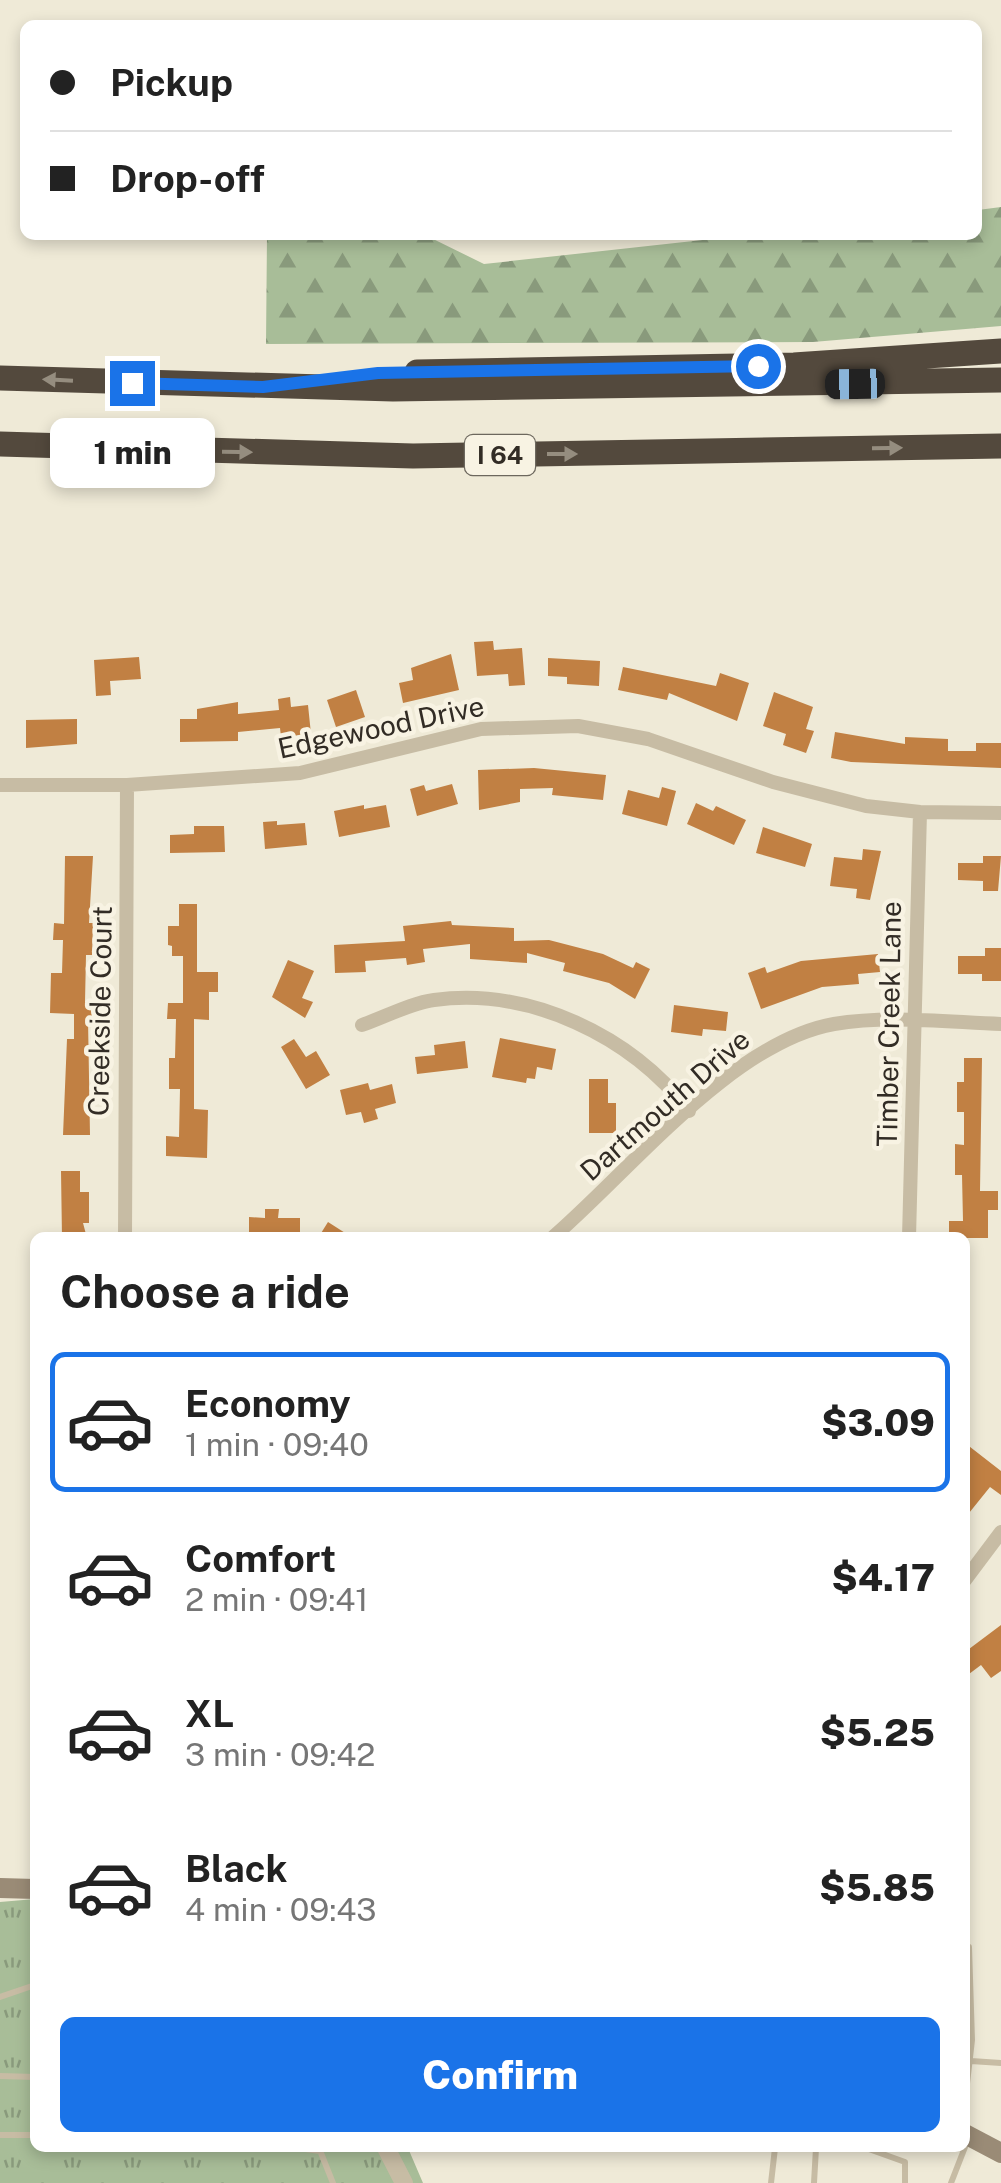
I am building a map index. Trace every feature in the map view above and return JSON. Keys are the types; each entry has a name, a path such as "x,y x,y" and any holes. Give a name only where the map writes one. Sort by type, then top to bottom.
{"highway":[{"path":"263,387 378,373 794,365 1001,351"},
{"path":"0,378 263,387 1001,380"},
{"name":"I 64","path":"0,444 413,456 1001,446"}],"main road":[{"path":"0,1888 30,1889"},
{"path":"970,2137 1001,2153"}],"street":[{"name":"Edgewood Drive","path":"0,784 127,785 300,774 481,729 578,726 648,739 773,782 866,806 920,812 1001,813"},
{"name":"Creekside Court","path":"126,1232 127,785"},
{"name":"Timber Creek Lane","path":"909,1232 920,812"},
{"path":"362,1025 432,1000 510,999 601,1034 666,1081 689,1111"},
{"name":"Dartmouth Drive","path":"558,1232 689,1111 762,1050 795,1034 836,1024 1001,1024"},
{"path":"970,1573 1001,1532"},
{"path":"388,2152 404,2183"}],"lane":[{"path":"0,1997 30,1987"},
{"path":"970,2004 970,2068"},
{"path":"971,2061 1001,2063"},
{"path":"0,2076 30,2076"},
{"path":"0,2136 30,2135"},
{"path":"321,2152 333,2183"},
{"path":"771,2183 775,2152"},
{"path":"814,2183 816,2152"},
{"path":"877,2152 905,2162 906,2183"},
{"path":"952,2183 962,2152"}],"green space":[{"path":"1001,207 1001,326 813,342 266,344 267,240 435,240 484,264 702,240 982,240 982,209"},
{"path":"30,1899 30,2152 410,2152 423,2183 0,2183 0,1902"}],"building":[{"path":"493,641 494,650 522,648 525,685 509,686 508,674 477,676 474,642"},
{"path":"451,654 459,690 403,703 399,683 413,680 411,668"},
{"path":"139,657 141,679 110,681 111,695 96,696 94,660"},
{"path":"548,658 600,661 599,686 567,684 567,677 548,676"},
{"path":"623,667 716,686 720,673 749,683 737,721 669,693 667,700 618,690"},
{"path":"356,690 365,717 336,727 327,700"},
{"path":"774,692 813,707 806,729 814,731 806,753 783,745 786,734 763,726"},
{"path":"290,697 291,707 308,705 311,734 281,737 280,728 238,732 238,741 180,742 180,719 197,719 197,709 238,702 238,714 279,710 278,699"},
{"path":"77,719 77,744 26,748 26,720"},
{"path":"835,732 905,744 905,737 948,739 948,751 976,751 976,743 1001,743 1001,768 831,758"},
{"path":"534,768 606,775 603,800 552,795 553,788 520,789 520,802 479,810 478,770"},
{"path":"452,784 458,804 417,816 410,789 424,785 426,791"},
{"path":"662,787 676,791 667,826 622,814 628,790 659,798"},
{"path":"696,803 713,811 716,806 746,820 734,845 687,824"},
{"path":"364,805 364,809 386,805 390,827 339,837 334,811"},
{"path":"277,821 277,825 305,823 307,845 265,849 263,822"},
{"path":"194,826 224,826 225,852 170,853 170,835 194,834"},
{"path":"763,827 812,844 805,867 756,853"},
{"path":"863,849 881,851 870,900 856,898 857,889 830,886 834,857 862,860"},
{"path":"65,856 93,856 89,923 93,923 92,955 86,955 85,1002 92,1002 92,1020 88,1019 90,1135 63,1135 67,1039 74,1039 74,1014 50,1013 51,973 62,973 63,940 53,940 54,923 64,924"},
{"path":"983,856 1001,856 998,891 983,891 983,881 958,880 958,863 983,863"},
{"path":"179,904 197,904 197,972 218,972 218,992 209,992 209,1020 194,1019 194,1109 208,1110 207,1158 166,1156 166,1136 179,1137 180,1089 169,1089 169,1058 175,1058 176,1019 167,1019 168,1003 183,1003 183,956 172,956 172,946 168,945 168,926 179,926"},
{"path":"451,921 452,925 514,928 514,941 549,940 603,954 633,968 636,962 650,969 635,999 609,983 563,971 565,963 527,953 527,963 470,959 470,944 423,949 425,962 407,965 406,958 365,961 366,972 335,973 334,945 405,941 403,926"},
{"path":"985,948 1001,948 1001,981 982,981 982,974 958,974 958,956 985,956"},
{"path":"878,954 880,972 858,974 859,984 822,987 761,1009 748,973 765,967 767,973 801,961"},
{"path":"288,960 314,971 302,998 313,1002 305,1018 272,997"},
{"path":"674,1005 728,1012 726,1031 703,1029 702,1036 671,1032"},
{"path":"500,1038 556,1049 552,1070 537,1067 535,1079 527,1078 526,1083 492,1077"},
{"path":"294,1039 306,1057 316,1051 330,1075 306,1089 281,1047"},
{"path":"465,1041 468,1068 417,1074 415,1057 435,1055 434,1045"},
{"path":"964,1058 982,1058 980,1191 998,1191 998,1210 988,1210 988,1238 970,1238 970,1232 949,1232 949,1221 963,1221 962,1175 955,1175 955,1144 964,1145 964,1112 957,1112 957,1082 964,1082"},
{"path":"589,1079 608,1079 608,1103 616,1103 616,1133 589,1133"},
{"path":"368,1083 370,1090 392,1084 396,1103 375,1109 378,1119 364,1123 361,1112 346,1115 340,1090"},
{"path":"61,1171 80,1171 80,1192 89,1192 89,1223 83,1223 85,1232 62,1232"},
{"path":"265,1209 279,1209 278,1218 300,1218 300,1232 249,1232 249,1217 265,1218"},
{"path":"328,1222 344,1232 322,1232"},
{"path":"970,1447 1001,1471 1001,1495 990,1487 970,1512"},
{"path":"1001,1625 1001,1671 991,1678 981,1665 970,1673 970,1648"}],"route":[{"path":"132,383 263,387 378,373 758,366"}]}
